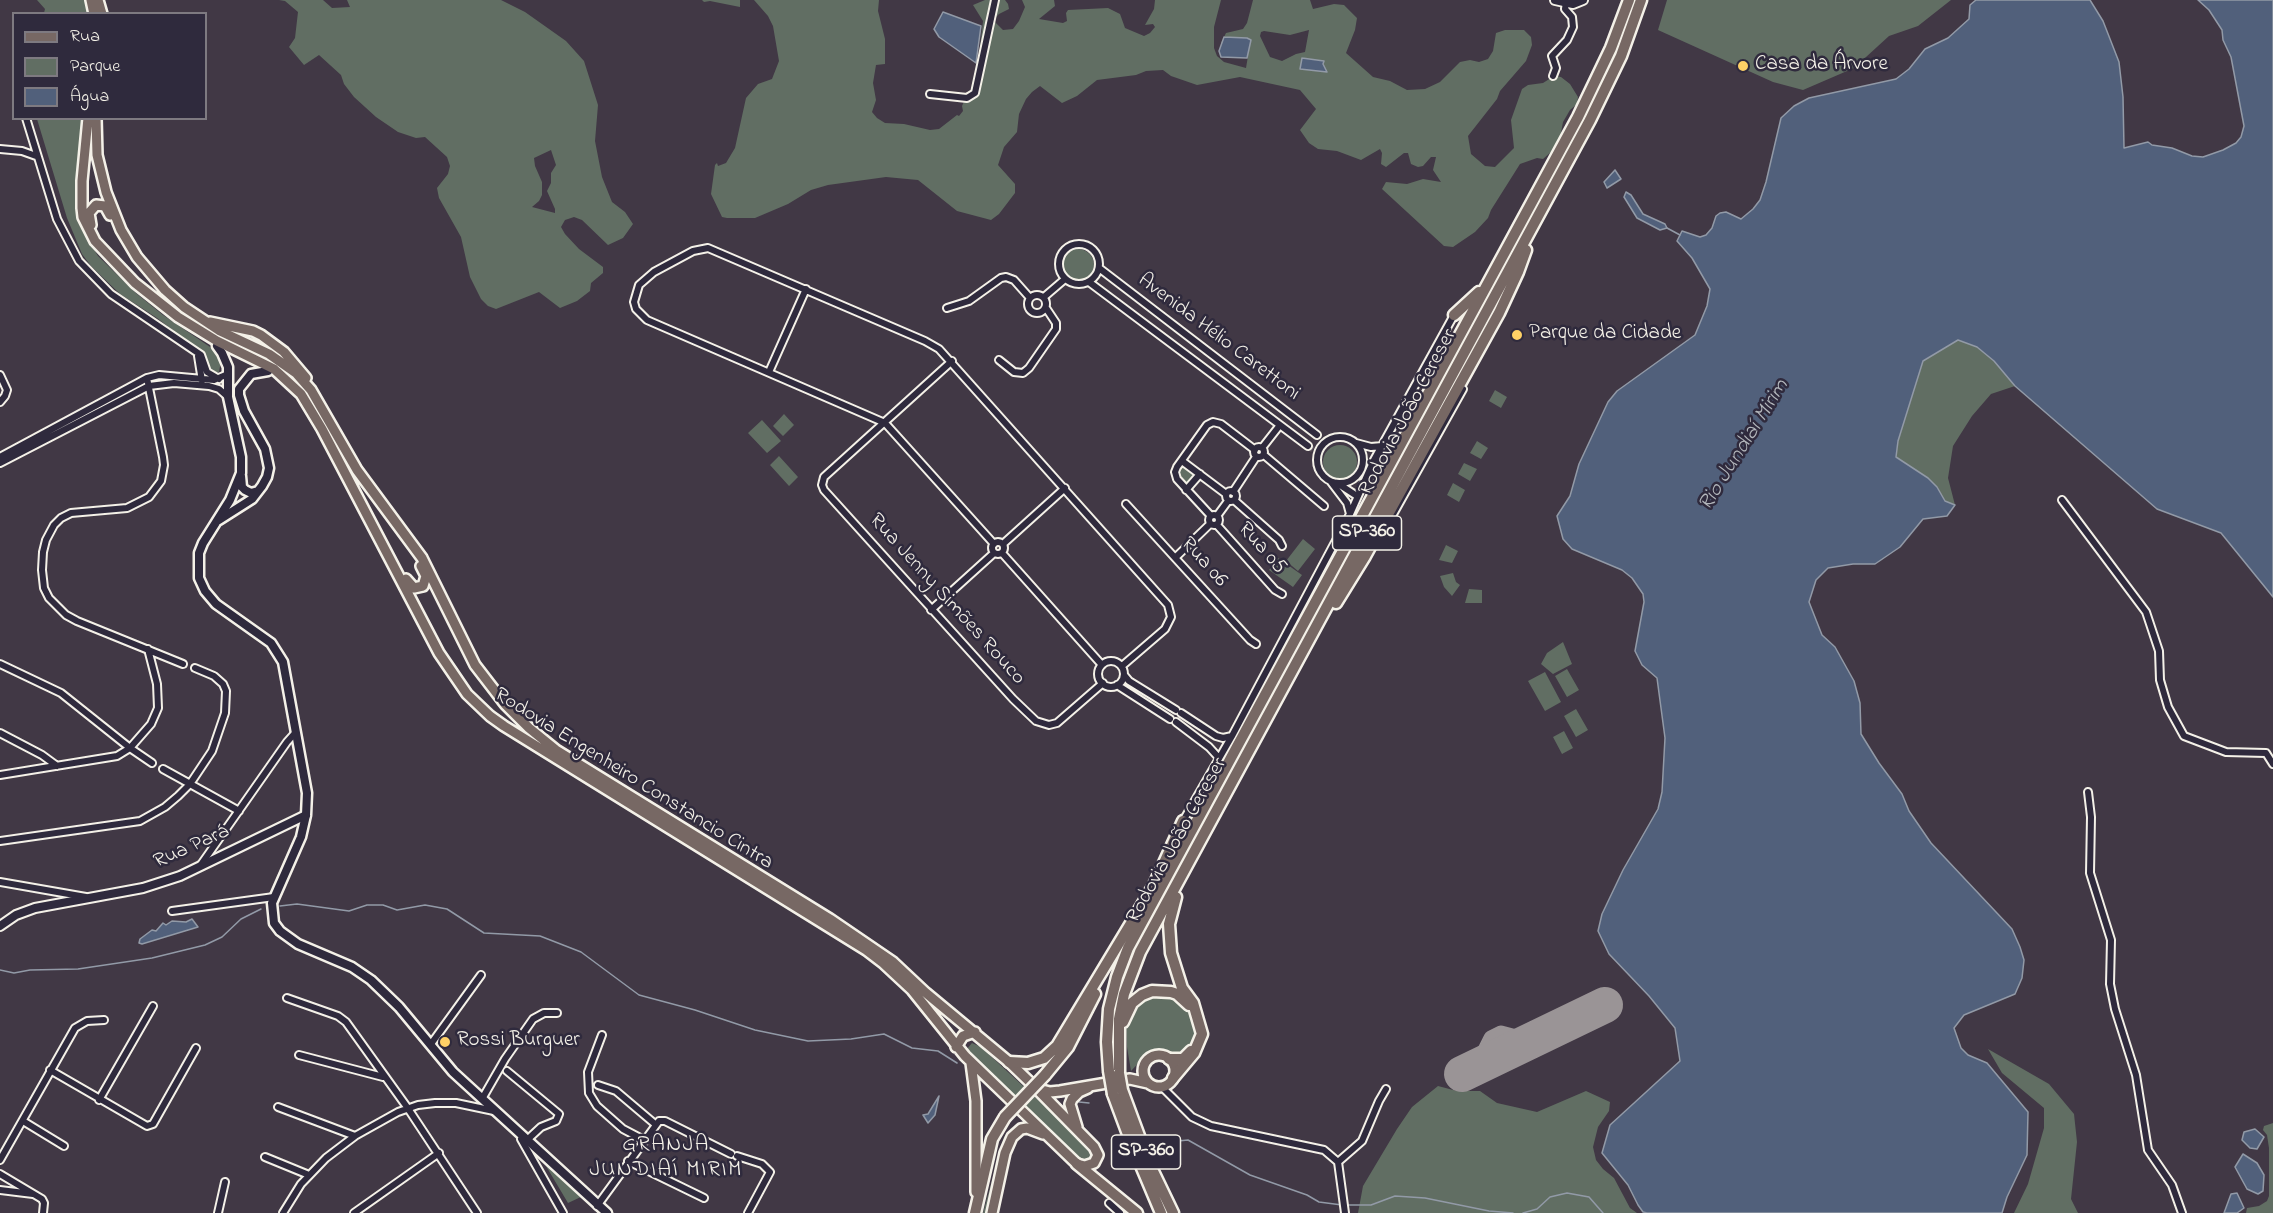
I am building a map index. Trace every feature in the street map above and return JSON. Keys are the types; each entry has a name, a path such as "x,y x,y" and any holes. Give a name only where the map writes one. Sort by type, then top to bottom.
{"highway":[{"name":"Rodovia João Cereser","path":"1169,872 1595,84 1629,0"},
{"name":"Rodovia João Cereser","path":"1114,1072 1119,1019 1128,983 1140,952 1605,90 1621,56 1641,0"},
{"path":"1304,650 1329,615 1381,527 1499,313 1518,272 1539,215"},
{"path":"1454,315 1473,300 1494,265 1505,252"},
{"path":"1009,1062 1028,1063 1044,1058 1057,1046 1154,885 1183,821"},
{"path":"1173,1078 1196,1047 1202,1034 1195,1010 1177,975 1169,940 1170,912 1184,871"},
{"path":"974,1213 992,1139 1005,1117 1068,1047 1083,1021 1121,940 1169,872"},
{"path":"1114,1072 1107,1024 1115,985 1128,948 1169,872"},
{"path":"1118,1039 1124,1017 1132,1003 1152,991 1171,992 1195,1010"},
{"path":"1169,1059 1183,1059 1196,1047"},
{"name":"SP-360","path":"1114,1072 1129,1137 1161,1213"},
{"name":"SP-360","path":"1118,1092 1173,1213"},
{"path":"1077,1164 1137,1213"}],"main road":[{"name":"Rodovia Engenheiro Constancio Cintra","path":"88,120 82,181 83,217 95,241 156,301 190,326 274,369 306,402 439,653 467,694 512,731 866,950 912,990 971,1063 1077,1164 1091,1165 1098,1155 1094,1147 1037,1089 975,1032 868,943 556,750 505,704 475,665 422,558 357,470 314,394 296,373 269,354 220,331 199,318 165,291 137,256 121,230 102,180 96,120"},
{"path":"314,394 309,381 292,359 261,335 185,313 152,283 128,251 105,206 99,204 93,206 89,213 89,222 98,238 156,301 173,318 216,346 268,371 288,386 301,400 339,462"},
{"path":"216,346 226,362 228,397 241,457 242,487 251,493 258,491"},
{"path":"269,354 297,380 313,400 352,471 419,561 426,576 423,586 417,588 410,585 359,491 348,479"},
{"path":"216,522 252,499 267,477 268,458 265,449 238,395 239,389 251,374 268,371"},
{"path":"241,472 230,500 206,536 199,554 198,567 202,585 210,598 221,609 262,635 279,654 286,671 307,793 306,815 301,837 274,897 272,914 274,923 280,931 298,944 359,971 399,1007 453,1072 607,1213"},
{"path":"956,1047 963,1036 975,1032"},
{"path":"1130,1079 1145,1062 1160,1055 1169,1059 1174,1068 1173,1078 1162,1087 1153,1087 1148,1083 1142,1071 1145,1062"},
{"path":"971,1063 975,1092 977,1176 974,1213"},
{"path":"1037,1089 1050,1092 1130,1079 1148,1083"},
{"path":"1079,1132 1072,1118 1070,1104 1079,1092 1090,1087"},
{"path":"992,1213 1005,1153 1012,1137 1021,1129 1027,1128 1049,1137"}],"street":[{"path":"930,94 967,98 975,93 995,0"},
{"path":"1556,0 1573,4 1583,0"},
{"path":"1553,76 1556,68 1552,56 1567,40 1573,27 1572,17 1564,6 1566,2"},
{"path":"27,120 36,156 62,230 86,270 120,301 203,358 210,375 219,379"},
{"path":"0,150 22,151 36,156"},
{"name":"Avenida Hélio Carettoni","path":"1308,446 1089,282 1077,285 1065,279 1058,262 1064,250 1069,246 1082,244 1093,250 1099,262 1098,268 1322,438"},
{"path":"994,544 885,423 647,320 636,309 634,294 646,278 693,251 702,248 715,250 925,340 939,349 1168,605 1171,617 1165,629 1122,666"},
{"path":"1089,282 1098,268"},
{"path":"947,308 969,301 1001,278 1006,277 1014,280 1030,298"},
{"path":"1044,297 1065,279"},
{"path":"769,372 806,289"},
{"path":"1035,294 1044,297 1047,302 1046,308 1041,312 1032,312 1028,304 1030,298 1035,294"},
{"path":"999,360 1014,372 1023,373 1029,368 1056,329 1056,323 1046,308"},
{"path":"1183,821 1232,736 1350,514 1374,460 1454,315"},
{"path":"196,353 201,364 202,379"},
{"path":"1203,367 1212,355"},
{"path":"885,423 952,361"},
{"path":"0,457 147,378 159,375 219,379 228,374"},
{"path":"0,375 7,390 0,402"},
{"path":"147,378 164,465 161,481 149,497 127,508 71,513 61,518 46,540 42,570 44,588 56,607 66,615 183,664"},
{"path":"0,464 149,386 202,379 219,388 228,397"},
{"path":"1287,430 1293,426 1295,418"},
{"path":"1282,546 1279,540 1230,497 1182,460 1207,425 1214,422 1221,424 1324,506"},
{"name":"Rua Jenny Simões Rouco","path":"885,423 824,477 822,485 824,490 931,610 1036,721 1049,725 1063,719 1103,683"},
{"path":"1176,557 1214,520 1259,452 1280,425"},
{"path":"1300,440 1308,428"},
{"path":"1357,496 1323,476 1318,467 1316,452 1322,438 1345,437 1355,443 1371,447 1382,446"},
{"path":"1355,443 1374,460"},
{"path":"1334,482 1344,483 1357,476 1363,464 1362,451"},
{"name":"Rua 05","path":"1182,460 1175,474 1177,479 1275,590 1282,594"},
{"path":"1186,490 1200,474"},
{"path":"1334,482 1347,503 1350,514"},
{"path":"1003,544 1065,488"},
{"path":"2062,500 2146,612 2159,651 2160,680 2168,707 2184,736 2226,752 2266,753 2273,764"},
{"name":"Rua 06","path":"1126,504 1256,644"},
{"path":"994,544 998,542 1003,544"},
{"path":"994,544 992,549 994,553"},
{"path":"1002,553 1003,544"},
{"path":"931,610 994,553 1002,553 1102,665"},
{"path":"0,775 117,756 130,748 151,724 158,708 157,684 148,649"},
{"path":"1122,666 1112,661 1102,665 1098,674 1103,683 1110,687 1118,685 1124,675"},
{"path":"0,664 61,693 152,763"},
{"path":"1122,666 1124,675 1129,681 1216,736 1223,738 1232,736"},
{"path":"0,841 140,821 165,807 190,784 204,765 220,734 225,714 224,684 214,676 195,668"},
{"path":"1118,685 1173,720 1209,747 1219,758"},
{"path":"1162,713 1167,705"},
{"path":"1184,728 1189,719"},
{"path":"200,866 296,732"},
{"path":"0,733 42,754 57,766"},
{"path":"1209,747 1216,736"},
{"path":"163,769 239,811"},
{"path":"2088,792 2091,817 2090,873 2111,940 2110,984 2115,1010 2136,1075 2148,1150 2172,1185 2182,1213"},
{"name":"Rua Pará","path":"0,926 16,915 35,908 143,888 180,876 306,815"},
{"path":"0,882 86,897"},
{"path":"172,911 274,897"},
{"path":"431,1044 481,975"},
{"path":"287,998 338,1016 346,1022 439,1153 477,1213"},
{"path":"99,1100 153,1006"},
{"path":"482,1099 505,1059 533,1019 544,1013 557,1013"},
{"path":"0,1160 75,1028 87,1021 104,1020"},
{"path":"602,1035 588,1072 589,1093 597,1106 623,1129 644,1140"},
{"path":"50,1070 147,1126 153,1124 196,1048"},
{"path":"299,1055 384,1077"},
{"path":"507,1071 559,1114 556,1121 541,1127 526,1141"},
{"path":"598,1085 616,1091 655,1124"},
{"path":"1162,1087 1192,1117 1211,1126 1324,1150 1338,1162 1345,1208"},
{"path":"1338,1162 1362,1141 1386,1089"},
{"path":"283,1213 292,1196 309,1174 355,1136 407,1107 456,1103 494,1111"},
{"path":"278,1107 355,1136"},
{"path":"23,1121 64,1146"},
{"path":"597,1206 655,1124 658,1121 665,1121 734,1155 762,1164 770,1172 748,1213"},
{"path":"518,1133 563,1213"},
{"path":"354,1213 439,1153"},
{"path":"265,1157 309,1174"},
{"path":"628,1161 704,1197"},
{"path":"0,1174 36,1195 44,1203 43,1213"},
{"path":"218,1213 225,1182"},
{"path":"14,1193 17,1184"},
{"path":"0,1190 36,1195"},
{"path":"1109,1203 1120,1213"}],"green space":[{"path":"37,0 87,0 90,12 44,12 45,9"},
{"path":"279,0 323,0 332,8 350,7 347,0 501,0 525,12 566,41 584,61 598,105 595,141 602,177 612,202 625,212 633,224 623,238 608,245 582,220 574,217 565,220 561,227 565,234 579,249 603,267 603,273 591,283 590,291 577,301 560,308 539,292 496,309 488,306 481,299 470,277 461,237 439,198 437,188 448,174 450,166 447,157 425,137 416,138 398,132 376,117 354,97 344,84 341,75 319,55 304,65 289,47 295,38 298,12 285,1","holes":["551,150 556,165 551,173 551,183 547,191 555,213 532,207 542,195 542,182 534,158"]},
{"path":"702,0 740,0 740,7 710,1 704,2"},
{"path":"754,0 879,0 878,11 885,39 885,64 876,65 873,83 876,100 872,112 885,123 904,124 930,130 939,129 957,115 959,116 963,111 962,106 966,97 972,90 977,75 983,21 973,5 985,0 1005,0 1008,4 1009,9 993,20 1003,30 1013,29 1019,21 1025,7 1022,0 1054,0 1055,6 1039,19 1063,23 1067,21 1068,10 1108,8 1120,14 1125,28 1144,36 1155,27 1153,24 1145,25 1154,9 1155,0 1221,0 1214,27 1214,48 1217,56 1224,62 1246,68 1248,56 1225,49 1221,43 1226,33 1243,29 1247,23 1253,0 1310,0 1313,9 1334,4 1344,5 1357,18 1346,53 1373,77 1390,81 1407,90 1425,89 1440,82 1460,62 1470,60 1479,62 1488,59 1493,51 1496,33 1505,30 1524,30 1531,37 1532,45 1526,61 1500,91 1497,99 1468,136 1471,154 1485,166 1495,167 1514,148 1511,120 1522,89 1528,85 1543,83 1554,76 1561,77 1570,84 1578,97 1577,104 1570,110 1563,122 1560,138 1551,152 1543,159 1537,158 1520,164 1488,218 1475,232 1453,247 1444,246 1382,189 1386,182 1407,184 1423,179 1441,182 1433,170 1436,157 1431,157 1423,166 1418,167 1411,164 1408,153 1404,153 1386,167 1381,164 1380,149 1361,160 1337,151 1318,149 1309,143 1300,130 1316,109 1300,90 1240,77 1197,85 1171,76 1163,70 1097,80 1077,96 1062,103 1040,86 1032,92 1019,114 1017,132 1004,147 998,165 1015,184 1015,193 999,214 991,220 957,211 918,180 886,177 828,185 811,190 788,204 755,218 722,217 711,194 715,165 726,163 735,148 746,98 758,84 772,79 779,61 773,26 768,16","holes":["1309,30 1305,52 1282,61 1270,57 1260,36 1261,32 1290,35"]},
{"path":"1667,0 1951,0 1918,26 1889,36 1854,68 1803,90 1773,82 1658,30"},
{"path":"37,120 82,120 77,188 80,226 98,256 137,294 163,315 216,351 221,361 219,372 212,372 201,352 157,318 120,294 91,266 82,254 67,218"},
{"path":"1078,249 1090,253 1094,265 1090,277 1078,281 1066,277 1062,265 1066,253"},
{"path":"1958,339 1977,347 1994,361 2015,386 1991,394 1972,416 1953,446 1948,478 1955,505 1945,501 1937,487 1928,478 1896,457 1898,441 1923,361"},
{"path":"1495,390 1507,397 1501,408 1489,401"},
{"path":"784,414 794,425 783,436 773,426"},
{"path":"762,420 781,441 767,453 748,433"},
{"path":"1477,441 1488,448 1481,459 1470,453"},
{"path":"1340,445 1352,450 1357,462 1352,474 1340,479 1328,474 1323,462 1328,450"},
{"path":"779,456 798,477 789,486 770,465"},
{"path":"1464,463 1477,469 1470,481 1458,474"},
{"path":"1182,466 1194,476 1185,486 1177,474"},
{"path":"1453,483 1465,490 1459,502 1447,495"},
{"path":"1303,539 1315,549 1298,571 1286,561"},
{"path":"1446,545 1458,551 1452,563 1439,560"},
{"path":"1278,558 1302,575 1293,587 1269,570"},
{"path":"1453,573 1456,582 1460,585 1452,596 1444,587 1440,576"},
{"path":"1469,589 1482,590 1482,603 1465,603"},
{"path":"1563,642 1572,664 1553,674 1541,664 1547,653"},
{"path":"1567,669 1579,690 1567,697 1555,676"},
{"path":"1545,672 1561,702 1545,711 1528,681"},
{"path":"1576,709 1588,730 1576,737 1564,716"},
{"path":"1564,731 1573,748 1562,754 1553,737"},
{"path":"1149,996 1171,996 1188,1007 1195,1024 1195,1036 1185,1053 1177,1056 1164,1051 1148,1053 1131,1071 1126,1024 1132,1009"},
{"path":"972,1043 981,1047 1091,1149 1094,1155 1089,1162 1082,1161 969,1055 966,1050"},
{"path":"1988,1049 2049,1084 2074,1114 2077,1142 2071,1199 2078,1213 2014,1213 2028,1184 2044,1128 2044,1108 2002,1073"},
{"path":"1438,1086 1457,1091 1480,1091 1497,1103 1537,1112 1586,1091 1610,1102 1609,1111 1598,1127 1593,1147 1596,1160 1614,1178 1630,1208 1637,1213 1358,1213 1363,1186 1397,1129 1412,1107"},
{"path":"2273,1123 2273,1213 2246,1213 2247,1208 2259,1206 2267,1201 2269,1196 2269,1148 2267,1135 2263,1130 2264,1126"},
{"path":"1012,1127 1004,1147 989,1213 983,1213 1004,1137"},
{"path":"543,1161 583,1196 568,1203"}],"water":[{"name":"Rio Jundiaí Mirim","path":"1976,0 2090,0 2103,21 2119,62 2123,97 2124,148 2148,142 2192,156 2203,157 2236,143 2241,137 2244,126 2231,57 2223,40 2222,30 2209,10 2198,0 2273,0 2273,597 2221,533 2157,509 2015,386 1994,361 1977,347 1958,340 1923,361 1898,441 1896,457 1928,478 1937,487 1945,501 1955,505 1947,516 1923,519 1900,547 1875,564 1853,564 1828,568 1816,580 1809,602 1822,635 1835,647 1854,681 1860,703 1861,734 1902,794 1909,811 1931,843 2012,929 2020,947 2024,960 2022,978 2015,994 1964,1015 1954,1028 1961,1048 1968,1055 1987,1063 2028,1112 2027,1155 2002,1213 1643,1212 1628,1185 1602,1153 1610,1125 1680,1061 1675,1028 1649,996 1609,954 1598,931 1602,914 1623,870 1658,809 1662,792 1665,738 1657,678 1642,665 1635,651 1644,602 1643,594 1632,578 1622,570 1572,549 1563,539 1557,516 1570,496 1579,464 1608,402 1617,391 1695,335 1707,306 1710,289 1692,258 1677,241 1682,231 1700,237 1706,235 1712,228 1716,216 1720,213 1726,212 1741,219 1753,209 1760,200 1766,182 1781,118 1794,106 1809,98 1896,79 1909,69 1925,49 1948,38 1969,19 1970,5"},
{"path":"943,12 981,26 976,63 939,37 934,29"},
{"path":"1224,37 1251,40 1247,58 1221,57 1219,51"},
{"path":"1302,58 1324,61 1327,72 1300,69"},
{"path":"1615,170 1621,179 1607,188 1604,182"},
{"path":"1626,192 1631,195 1643,214 1665,224 1667,228 1660,230 1637,218 1624,197"},
{"path":"192,919 198,927 139,943 140,939 152,930 156,931 163,923 166,925 172,921 186,922"},
{"path":"939,1096 935,1115 928,1123 923,1115 928,1114"},
{"path":"2255,1129 2264,1137 2257,1149 2250,1148 2242,1140 2244,1132"},
{"path":"2243,1154 2257,1163 2264,1175 2263,1191 2258,1194 2247,1189 2235,1167"},
{"path":"2237,1193 2244,1208 2237,1213 2224,1213 2231,1194"}],"waterway":[{"path":"1667,228 1680,235"},
{"path":"280,906 297,904 349,911 367,905 383,905 397,910 425,905 447,909 484,933 540,936 581,952 639,995 695,1010 755,1030 808,1041 851,1039 884,1034 912,1048 938,1051 957,1063"},
{"path":"0,970 14,973 30,970 78,969 152,958 205,945 222,937 241,919 261,909"},
{"path":"1079,1102 1089,1103"},
{"path":"1178,1141 1188,1140 1250,1175 1307,1195 1319,1202 1342,1205"},
{"path":"1523,1213 1537,1209 1550,1197 1567,1193 1589,1197 1603,1213"},
{"path":"1346,1205 1371,1205 1395,1196 1425,1198 1489,1211 1513,1213"}],"taxiway":[{"path":"1477,1066 1491,1038 1501,1033 1531,1041"}],"runway":[{"path":"1462,1074 1605,1005"}],"tunnel":[{"path":"1308,446 1315,451"}],"place":[{"name":"Casa da Árvore","path":"1743,66"},
{"name":"Parque da Cidade","path":"1517,335"},
{"name":"Rossi Burguer","path":"445,1042"}],"district":[{"name":"GRANJA JUNDIAÍ MIRIM","path":"666,1158"}]}
